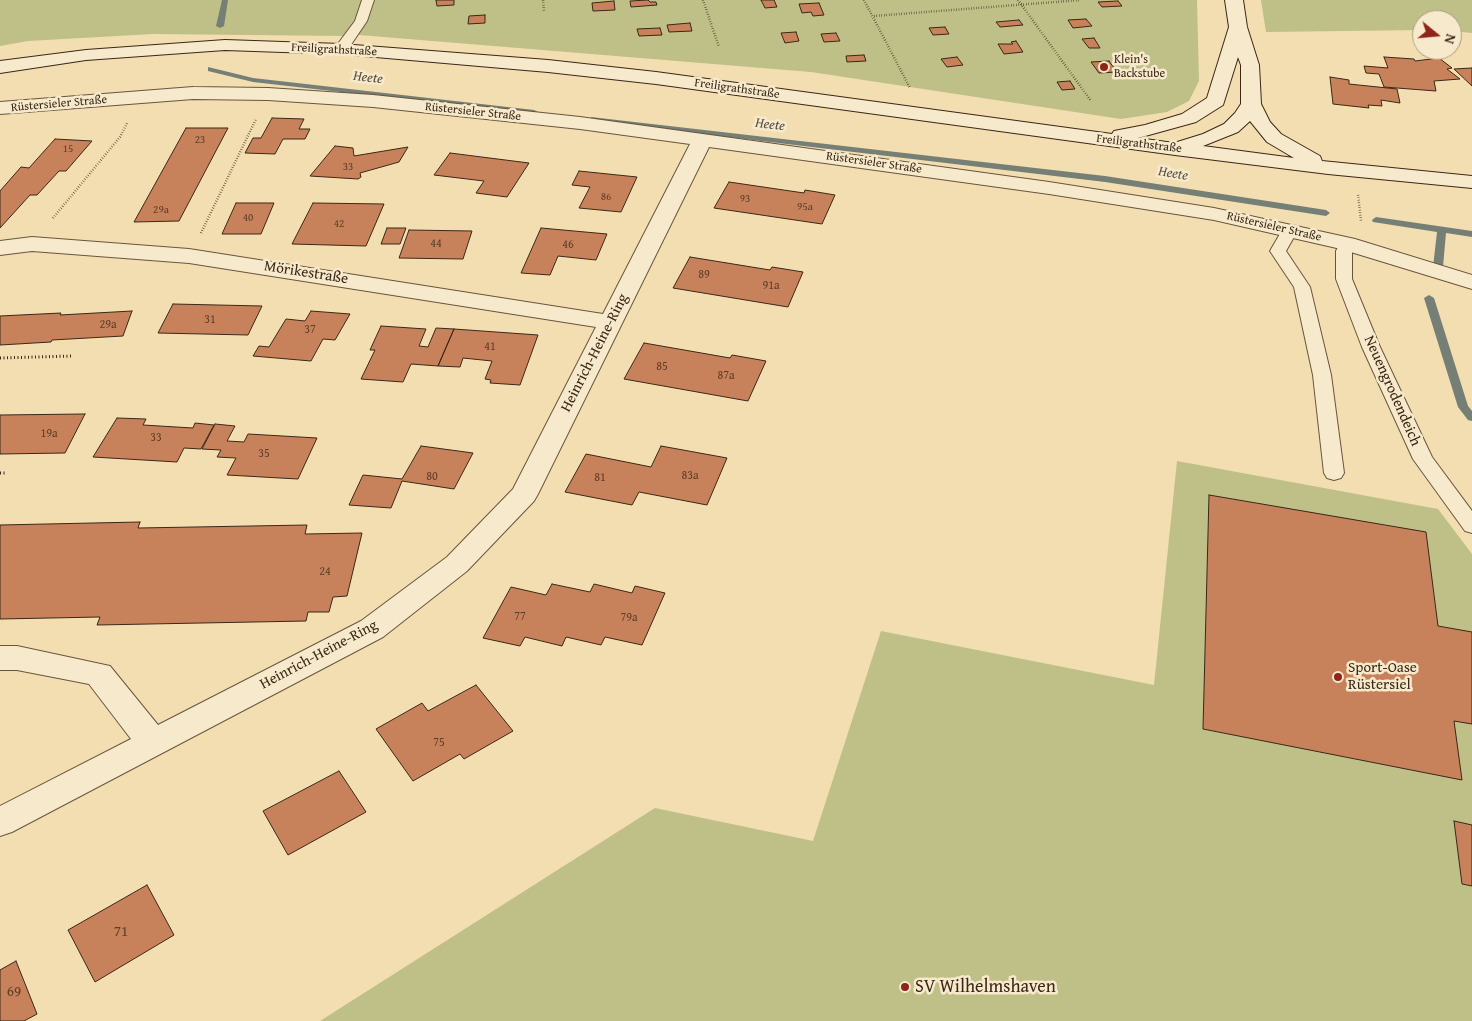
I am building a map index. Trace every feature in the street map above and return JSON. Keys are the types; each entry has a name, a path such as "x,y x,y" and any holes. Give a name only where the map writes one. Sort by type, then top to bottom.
{"street":[{"path":"1234,0 1238,27 1250,65 1251,104 1261,124 1274,138 1328,168"},
{"path":"1100,139 1148,130 1189,118 1216,101 1238,27"},
{"name":"Freiligrathstraße","path":"0,67 86,55 158,48 225,45 341,49 548,66 626,75 1175,149 1328,168 1472,182"},
{"name":"Rüstersieler Straße","path":"0,108 193,93 268,94 447,109 703,139 1049,188 1214,214 1347,244 1472,282"},
{"path":"1216,101 1231,128 1247,143 1275,161"},
{"path":"1175,149 1210,138 1231,128 1243,117 1251,104"},
{"name":"Heinrich-Heine-Ring","path":"0,822 372,629 458,564 524,494 703,139"},
{"name":"Mörikestraße","path":"0,248 32,244 189,256 610,322"},
{"path":"0,658 17,658 99,674 153,743"}],"lane":[{"path":"341,49 361,21 368,0"},
{"path":"1290,230 1278,251 1302,286 1322,375 1334,473"},
{"name":"Neuengrodendeich","path":"1347,244 1344,251 1344,279 1371,347 1423,459 1472,526"}],"path":[{"path":"543,0 544,11"},
{"path":"703,0 720,47"},
{"path":"864,0 912,91"},
{"path":"1018,0 1091,101"},
{"path":"874,16 1081,0"},
{"path":"189,256 268,94"},
{"path":"32,244 120,136 128,121"},
{"path":"0,358 72,356"},
{"path":"0,473 7,473"}],"green space":[{"path":"0,0 1197,0 1199,81 1189,101 1167,112 1121,119 811,72 347,34 345,36 153,34 28,41 0,46"},
{"path":"1261,0 1472,0 1472,33 1462,32 1462,10 1412,10 1412,30 1266,32"},
{"path":"1177,461 1438,509 1472,554 1472,1021 320,1021 655,808 813,841 881,631 1154,685"}],"building":[{"path":"436,0 454,0 454,5 437,6"},
{"path":"648,0 656,2 657,5 631,7 630,1"},
{"path":"761,0 774,0 777,7 765,8"},
{"path":"614,1 615,10 593,11 592,3"},
{"path":"1118,1 1122,6 1102,7 1098,2"},
{"path":"819,3 824,15 813,16 811,12 802,13 799,4"},
{"path":"485,15 485,23 468,24 469,16"},
{"path":"1086,19 1092,26 1073,28 1068,20"},
{"path":"1019,20 1023,25 1000,27 996,22"},
{"path":"690,23 692,31 669,32 667,25"},
{"path":"945,27 949,34 933,35 929,28"},
{"path":"660,28 662,35 639,36 637,29"},
{"path":"796,32 799,41 785,43 781,33"},
{"path":"836,33 840,41 824,42 821,34"},
{"path":"1094,38 1100,48 1089,48 1082,39"},
{"path":"1016,41 1023,52 1004,54 998,44 1013,44 1011,42"},
{"path":"864,55 866,61 847,62 846,56"},
{"path":"957,57 963,65 947,67 941,59"},
{"path":"1384,57 1412,59 1415,61 1442,60 1452,68 1447,69 1460,79 1434,81 1436,91 1384,87 1379,74 1366,73 1364,66 1388,68"},
{"name":"Klein's Backstube","path":"1109,61 1117,72 1099,73 1091,62"},
{"path":"1472,68 1472,86 1454,69"},
{"path":"1330,77 1349,80 1349,84 1397,89 1400,103 1381,100 1382,106 1368,105 1369,108 1333,104"},
{"path":"1070,81 1075,89 1062,90 1057,82"},
{"path":"272,118 304,119 299,129 310,129 305,139 283,139 275,154 245,153 253,138 261,138"},
{"path":"186,128 228,128 179,221 134,222"},
{"path":"55,139 92,141 66,171 59,171 37,195 30,195 0,228 0,191 21,167 29,168"},
{"path":"335,146 353,148 354,156 408,147 399,162 360,173 361,177 358,179 310,176"},
{"path":"450,153 529,163 507,197 476,193 484,181 434,175"},
{"path":"579,171 637,177 621,212 579,208 590,187 572,185"},
{"path":"729,182 804,193 805,190 835,195 822,224 714,208"},
{"path":"236,203 274,203 261,234 222,234"},
{"path":"313,203 384,204 366,246 292,244"},
{"path":"387,228 406,228 400,244 381,244"},
{"path":"541,228 607,234 596,260 558,256 550,275 521,273"},
{"path":"409,230 472,231 463,259 399,258"},
{"path":"690,257 770,270 772,267 803,272 788,307 673,288"},
{"path":"173,304 262,306 248,335 158,333"},
{"path":"132,311 123,336 0,345 0,316"},
{"path":"311,311 350,314 335,340 323,339 311,361 253,356 259,346 269,347 286,319 305,321"},
{"path":"381,326 426,329 419,346 428,347 436,328 454,329 438,366 411,364 403,382 361,379 375,350 370,350"},
{"path":"454,329 538,335 520,385 490,383 491,380 485,379 492,361 463,358 460,367 438,366"},
{"path":"644,343 730,358 732,355 766,361 748,401 624,379"},
{"path":"85,414 65,453 0,454 0,415"},
{"path":"117,418 146,419 143,425 193,428 195,423 214,425 201,449 184,448 177,462 93,457"},
{"path":"215,424 235,426 227,441 244,442 248,434 317,438 298,479 227,475 236,458 217,457 221,450 202,449"},
{"path":"421,446 473,453 454,489 402,481 391,508 349,505 363,475 402,479"},
{"path":"661,446 727,458 707,505 639,492 632,505 565,492 586,454 651,467"},
{"name":"Sport-Oase Rüstersiel","path":"1209,495 1426,532 1438,626 1472,632 1472,724 1454,721 1462,780 1203,729"},
{"path":"140,522 138,528 307,525 305,534 362,533 347,596 333,597 329,612 308,612 306,621 97,625 100,617 0,619 0,525"},
{"path":"552,584 590,592 594,584 632,593 635,586 665,593 642,645 605,637 601,645 566,637 562,646 525,637 520,646 483,638 511,587 546,595"},
{"path":"476,685 513,731 464,759 460,754 413,781 376,729 422,703 428,711"},
{"path":"339,771 366,812 288,855 263,811"},
{"path":"1454,821 1472,825 1472,886 1462,884"},
{"path":"147,885 174,935 95,982 68,930"},
{"path":"16,961 37,1014 24,1021 0,1021 0,970"}],"waterway":[{"name":"Heete","path":"220,26 225,0"},
{"name":"Heete","path":"211,69 253,80 534,112"},
{"name":"Heete","path":"594,119 1105,179 1326,213"},
{"name":"Heete","path":"1376,220 1472,234"},
{"path":"1438,267 1442,230"},
{"path":"1429,298 1463,407 1472,418"}],"place":[{"name":"Klein's Backstube","path":"1104,67"},
{"name":"Sport-Oase Rüstersiel","path":"1338,677"},
{"name":"SV Wilhelmshaven","path":"905,987"}]}
